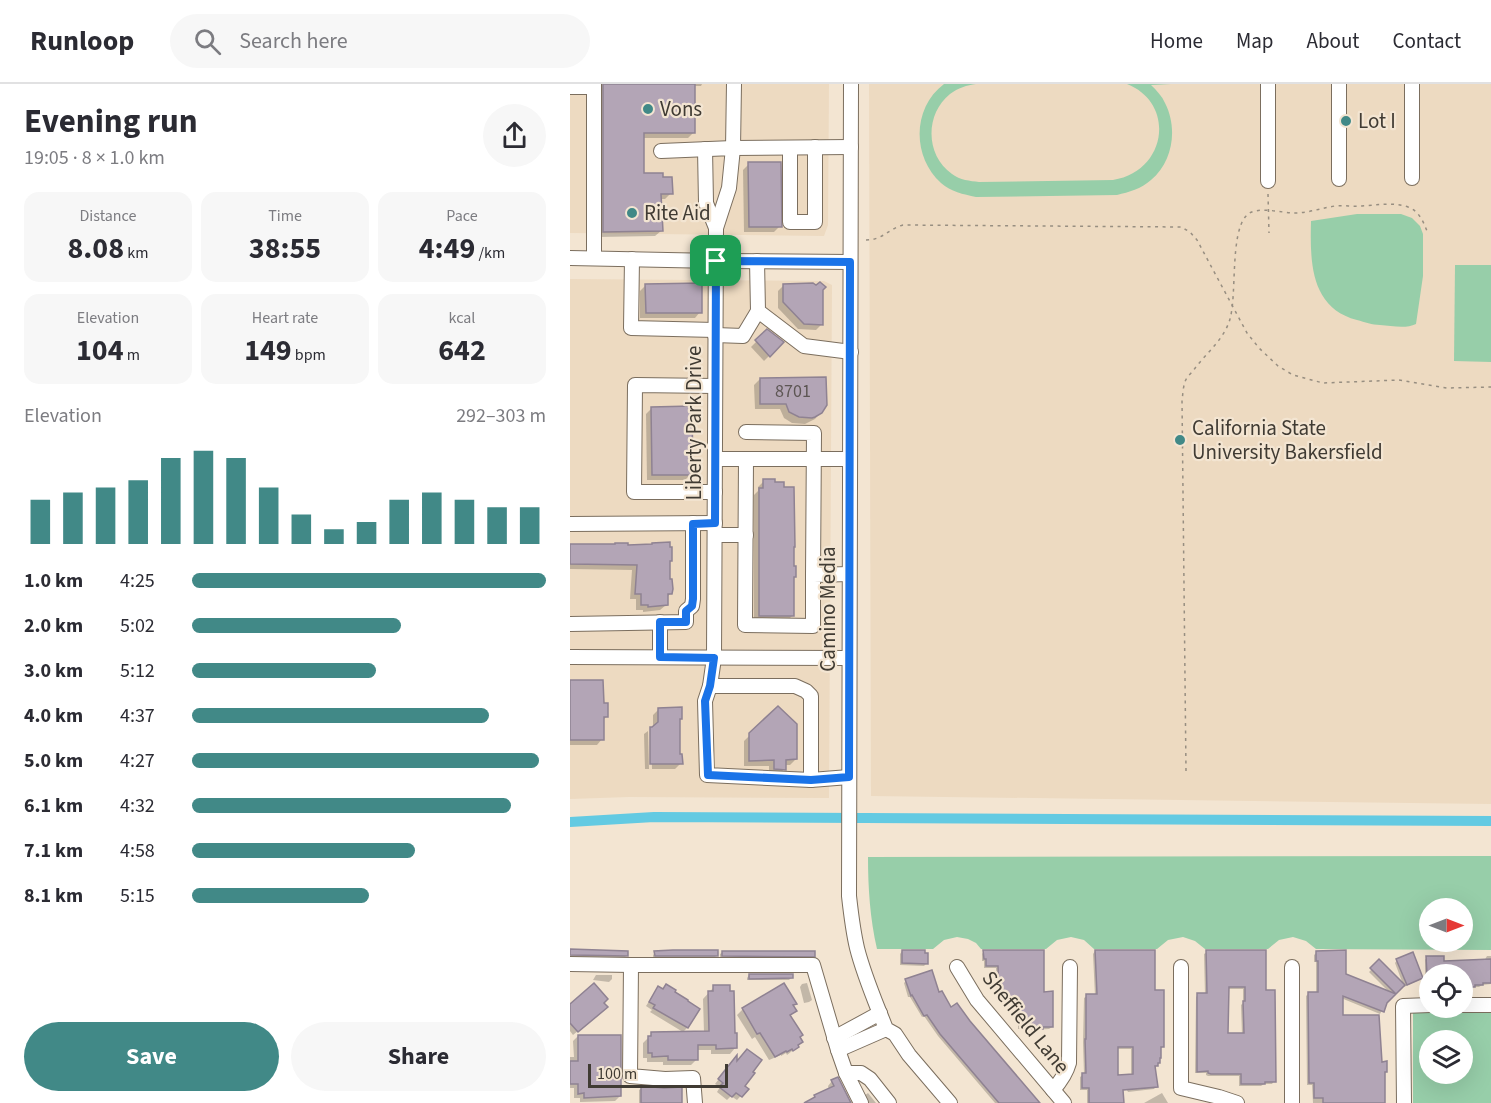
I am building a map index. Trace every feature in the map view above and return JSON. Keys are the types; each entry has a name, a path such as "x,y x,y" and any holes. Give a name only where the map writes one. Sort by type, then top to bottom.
{"street":[{"path":"716,228 729,188 733,148 734,84"},
{"name":"Camino Media","path":"851,84 849,896 862,966 886,1029 895,1034 909,1055 950,1103"},
{"path":"1268,84 1268,181"},
{"path":"1339,84 1339,179"},
{"path":"1412,84 1412,178"},
{"path":"570,87 594,86 594,258"},
{"path":"790,148 790,222 815,222 815,147"},
{"path":"661,150 850,147"},
{"path":"705,149 706,203 716,228"},
{"name":"Liberty Park Drive","path":"716,228 714,658 710,686 705,701 708,775 811,780"},
{"path":"570,258 850,262"},
{"path":"632,259 631,328 716,332 743,336 758,311 757,261"},
{"path":"758,311 804,346 851,352"},
{"path":"715,386 635,385 634,492 715,492"},
{"path":"746,432 814,433 813,626 746,625 746,459"},
{"path":"715,459 850,459"},
{"path":"570,524 693,524 746,535"},
{"path":"570,624 686,622 686,611 692,606 693,599 693,524"},
{"path":"813,575 849,574"},
{"path":"660,622 660,657"},
{"path":"570,657 849,658"},
{"path":"710,686 795,686 806,691 811,696 811,780 849,777"},
{"path":"570,964 813,965 846,1073 861,1103"},
{"path":"631,965 630,1076 665,1079 693,1078 695,1103"},
{"name":"Sheffield Lane","path":"957,967 977,1000 1064,1103"},
{"path":"1053,1090 1061,1082 1069,1063 1070,967"},
{"path":"1181,967 1181,1088 1237,1103"},
{"path":"1292,967 1292,1103"},
{"path":"1404,1103 1403,1006 1419,1005"},
{"path":"1473,1005 1491,1005"},
{"path":"836,1044 880,1013"},
{"path":"836,1044 886,1029"},
{"path":"846,1073 861,1073 870,1079 889,1103"}],"path":[{"path":"1268,181 1269,233"},
{"path":"1185,771 1182,400 1185,381 1222,336 1230,320 1240,227 1245,216 1251,212 1268,210 1294,213 1314,212 1336,206 1389,204 1408,207 1416,212 1426,231"},
{"path":"866,240 879,238 903,225 1180,227 1190,232 1197,240 1247,333 1278,366 1293,375 1323,383 1399,380 1447,388 1491,387"}],"shaded area":[{"path":"570,84 829,84 828,225 824,236 570,233"},
{"name":"California State University Bakersfield","path":"869,84 1491,84 1491,804 871,796"},
{"path":"570,279 824,281 832,285 829,798 570,799"}],"green space":[{"path":"944,84 976,84 963,87 950,94 936,112 933,123 933,146 937,156 943,166 962,179 979,182 1113,180 1131,174 1145,164 1154,151 1159,136 1159,121 1153,106 1143,94 1127,84 1171,84 1151,85 1162,98 1169,113 1172,134 1169,154 1158,173 1147,183 1135,190 1117,195 976,197 957,192 941,183 931,172 921,147 921,119 933,94"},
{"path":"1357,214 1401,214 1412,218 1420,226 1423,234 1423,276 1416,324 1394,326 1357,320 1341,314 1322,294 1313,267 1311,221"},
{"path":"1455,265 1491,265 1491,362 1454,361"},
{"path":"1491,856 1491,950 1473,950 1473,898 1419,898 1419,950 1316,949 1306,941 1293,937 1279,940 1268,949 1205,949 1195,941 1183,937 1168,940 1157,949 1094,949 1084,940 1071,937 1057,940 1046,949 981,949 968,939 957,937 944,940 933,949 877,949 868,880 868,857"},
{"path":"1473,1011 1491,1011 1491,1103 1413,1103 1413,1012 1419,1012 1419,1018 1473,1018"}],"building":[{"path":"603,84 695,84 695,133 644,133 644,173 663,173 663,177 672,177 673,194 661,194 663,231 603,232"},
{"path":"748,162 781,162 782,227 749,227"},
{"path":"820,282 826,287 823,290 823,325 804,324 783,302 783,284 813,283 816,285"},
{"path":"702,283 702,313 646,313 645,284"},
{"path":"767,329 784,342 770,357 755,340"},
{"path":"826,377 827,405 822,413 815,417 799,417 789,412 786,404 760,404 760,378"},
{"path":"692,406 693,475 652,475 651,407"},
{"path":"763,479 775,479 775,482 784,482 784,487 794,487 796,577 794,577 794,616 759,616 759,488 763,488"},
{"path":"670,542 672,561 670,561 670,579 672,579 673,589 672,594 668,594 668,605 648,607 648,605 641,605 641,594 635,594 637,565 570,564 570,544 628,543 628,545"},
{"path":"570,680 603,680 604,703 608,703 608,717 604,717 604,740 570,740"},
{"path":"778,706 797,724 797,759 786,760 786,770 774,769 774,760 749,761 749,733"},
{"path":"682,707 680,754 682,754 683,764 650,764 650,727 658,722 658,708"},
{"path":"570,949 628,951 628,956 570,955"},
{"path":"718,950 718,956 655,956 654,951"},
{"path":"902,950 925,950 925,953 928,953 928,964 902,963"},
{"path":"983,950 1044,950 1044,992 1053,991 1053,1027 1043,1027 1043,1029 1020,1027 1020,1002 1005,1002 1005,996 999,996 998,966 986,966"},
{"path":"1095,950 1155,950 1155,990 1164,990 1164,1047 1161,1047 1160,1063 1155,1066 1158,1087 1123,1090 1124,1103 1089,1103 1089,1088 1082,1088 1082,1073 1086,1073 1086,994 1097,994","holes":["1118,1047 1133,1047 1133,1074 1118,1075"]},
{"path":"1206,950 1266,950 1266,990 1275,990 1276,1082 1241,1084 1241,1074 1197,1072 1197,993 1207,993","holes":["1229,987 1245,987 1244,1033 1228,1033"]},
{"path":"1346,950 1346,974 1396,994 1387,1003 1384,1012 1343,996 1343,1015 1379,1015 1382,1062 1387,1061 1385,1103 1323,1103 1323,1098 1314,1098 1314,1083 1309,1083 1308,992 1318,992 1316,951"},
{"path":"722,951 815,951 815,957 722,956"},
{"path":"1413,952 1419,968 1419,980 1407,985 1396,959"},
{"path":"1426,956 1444,956 1444,961 1491,959 1491,983 1473,987 1473,964 1426,964"},
{"path":"1379,959 1405,985 1396,994 1370,968"},
{"path":"932,970 939,992 942,991 951,1007 957,1003 1040,1103 999,1103 940,1034 927,1015 924,1016 911,996 905,979"},
{"path":"749,974 793,974 793,978 749,979"},
{"path":"594,983 608,999 604,1003 608,1007 578,1032 570,1023 570,1004"},
{"path":"784,983 797,1004 793,1005 797,1011 790,1015 803,1035 800,1037 803,1042 793,1051 792,1049 786,1051 775,1057 760,1033 757,1034 742,1008"},
{"path":"666,984 700,1009 688,1028 653,1008 655,1005 649,1002 658,986 663,989"},
{"path":"713,985 730,985 730,991 734,991 737,1048 716,1049 716,1045 698,1045 698,1060 668,1060 668,1056 652,1057 652,1053 648,1053 648,1036 651,1036 651,1032 709,1031 708,991 713,991"},
{"path":"578,1035 621,1035 621,1096 584,1098 584,1093 578,1094 578,1084 570,1084 570,1061 578,1061"},
{"path":"747,1049 762,1060 745,1086 749,1089 742,1097 736,1093 732,1097 719,1087 723,1083 718,1079 737,1055 737,1061"},
{"path":"838,1077 851,1103 804,1103 815,1097 814,1095 834,1086 831,1080"},
{"path":"641,1086 682,1087 682,1103 641,1103"}],"waterway":[{"path":"570,822 654,817 1491,821"}],"place":[{"name":"Vons","path":"648,109"},
{"name":"Lot I","path":"1346,121"},
{"name":"Rite Aid","path":"632,213"},
{"name":"California State University Bakersfield","path":"1180,440"}],"route":[{"path":"716,261 850,262 849,777 811,780 708,775 705,701 710,686 714,658 660,657 660,622 686,622 686,611 692,606 693,524 715,523 716,261"}]}
